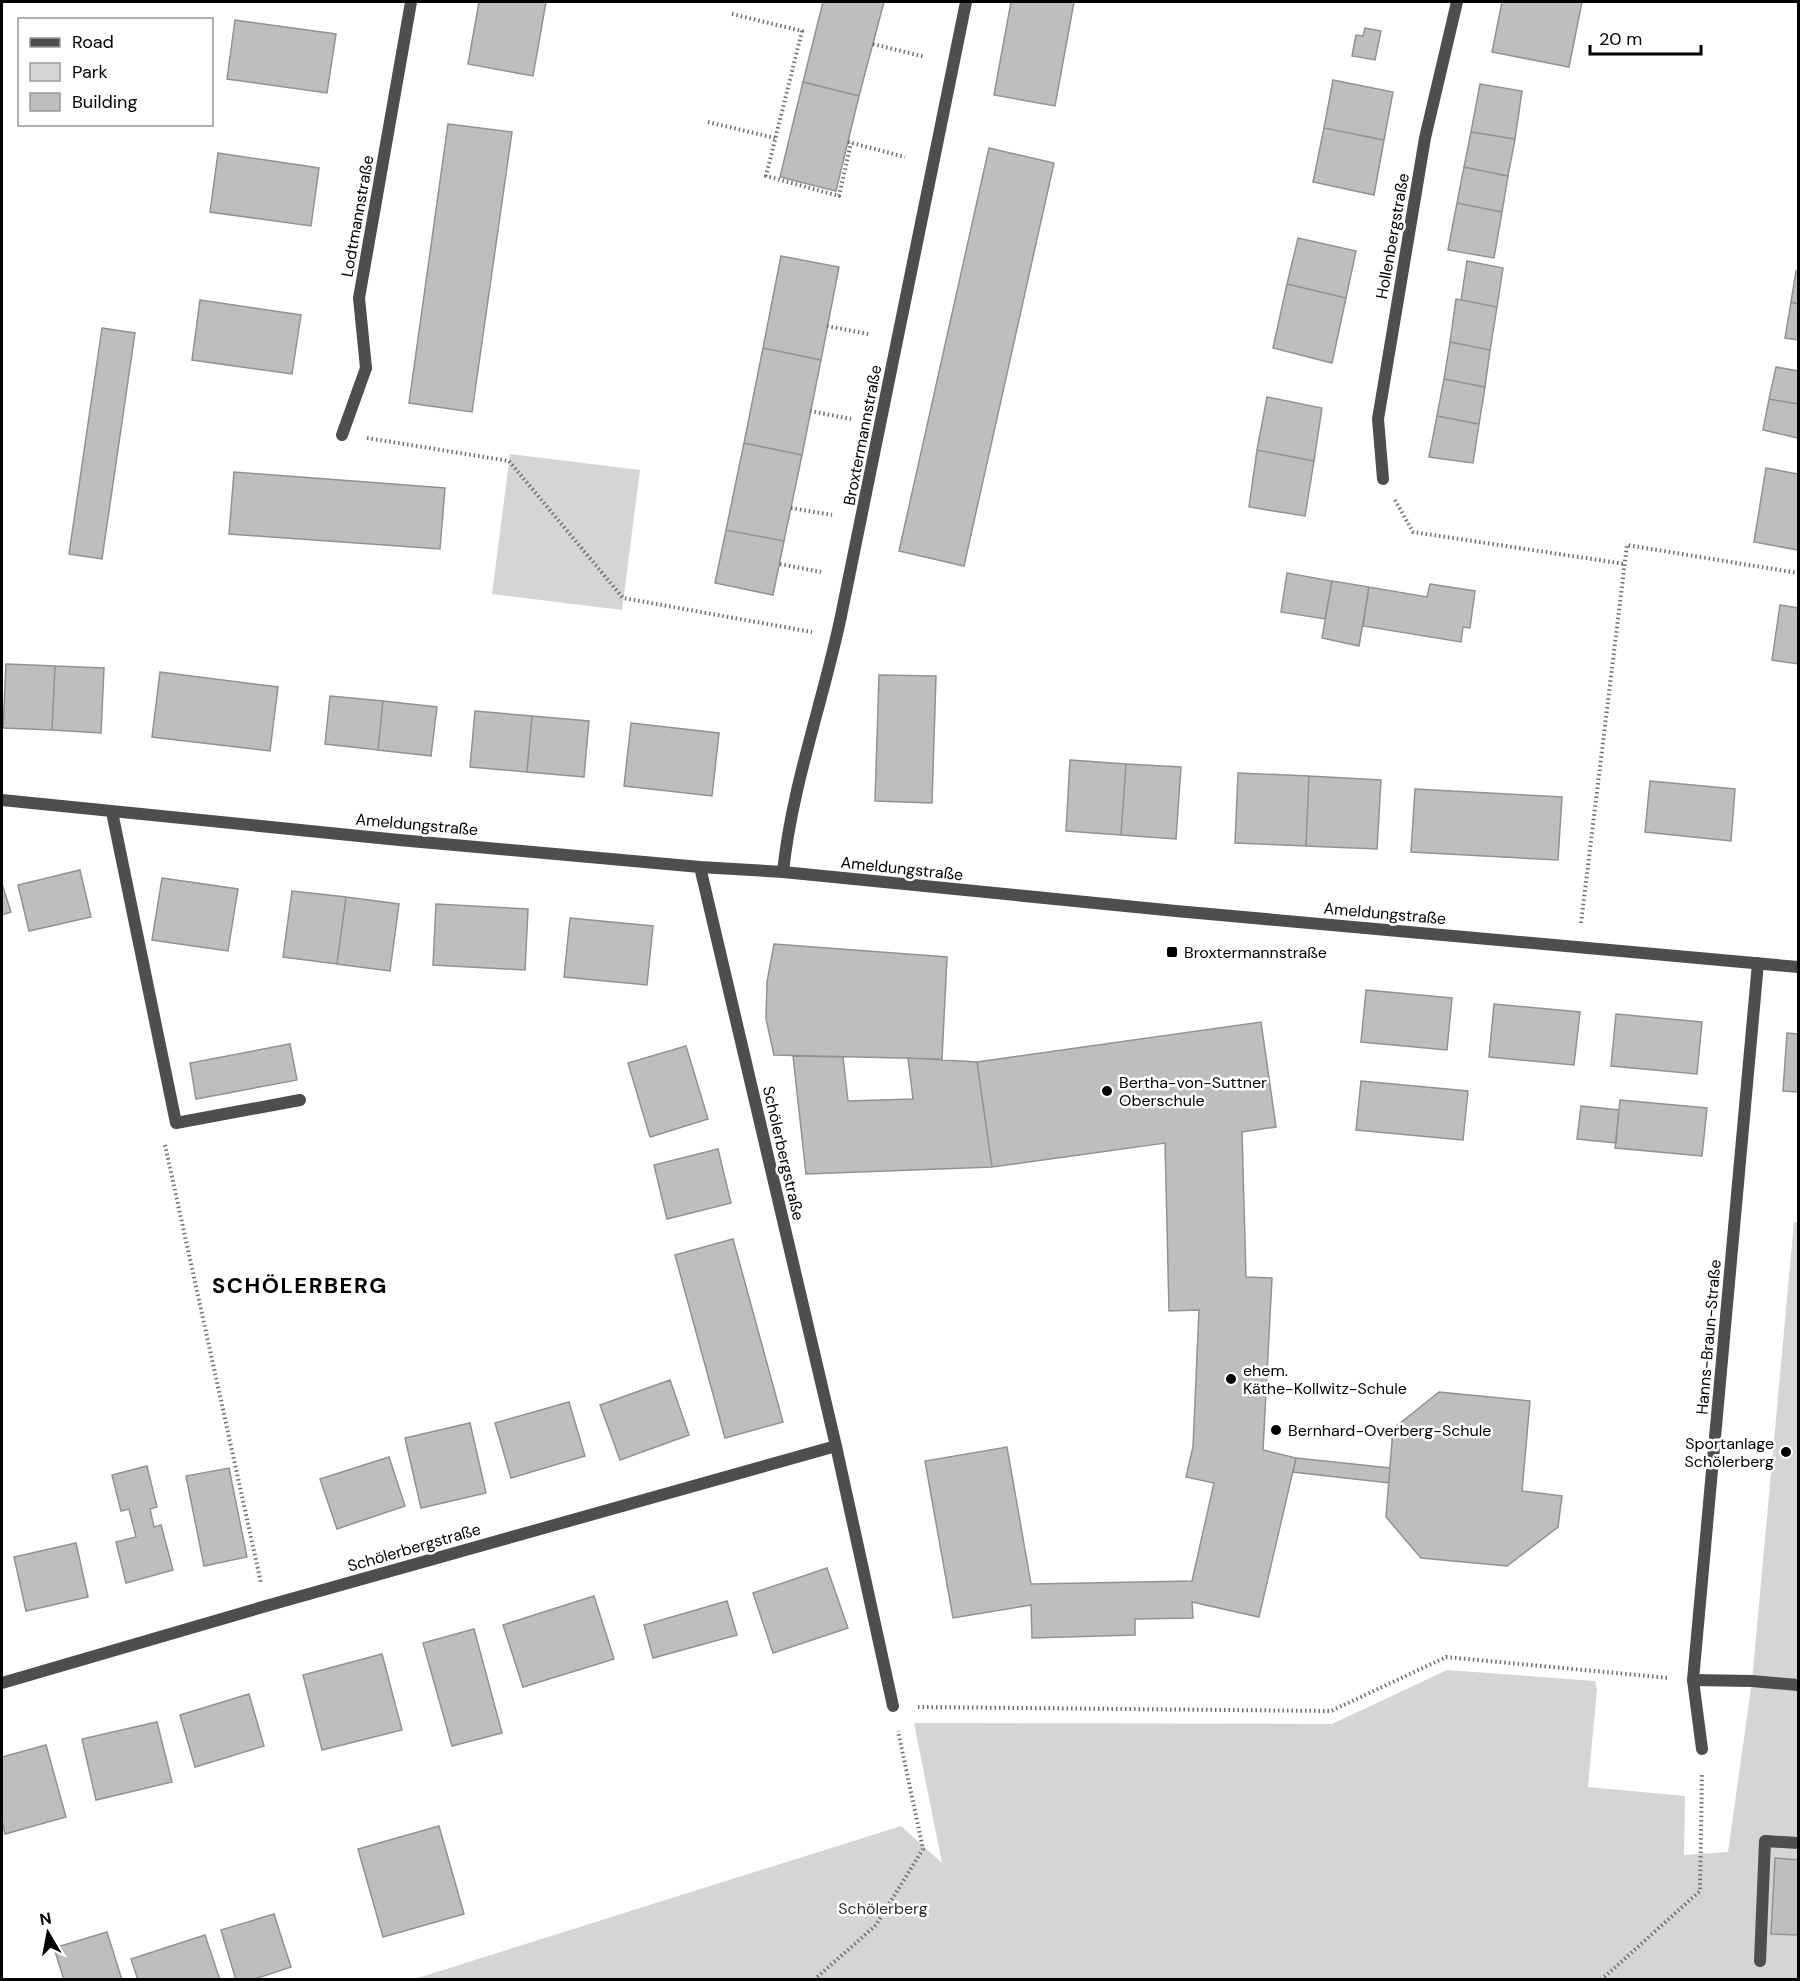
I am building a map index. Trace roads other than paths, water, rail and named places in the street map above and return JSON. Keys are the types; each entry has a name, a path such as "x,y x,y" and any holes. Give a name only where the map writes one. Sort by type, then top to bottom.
{"street":[{"name":"Lodtmannstraße","path":"342,435 366,368 359,298 411,2"},
{"name":"Broxtermannstraße","path":"783,872 804,757 837,636 882,423 966,2"},
{"name":"Hollenbergstraße","path":"1383,479 1378,419 1425,138 1457,2"},
{"name":"Ameldungstraße","path":"2,800 700,867 783,872 1165,910 1798,966"},
{"path":"112,812 176,1124 300,1100"},
{"name":"Schölerbergstraße","path":"700,867 836,1446 893,1706"},
{"name":"Hanns-Braun-Straße","path":"1702,1749 1693,1680 1758,963"},
{"name":"Schölerbergstraße","path":"2,1683 266,1606 836,1446"},
{"path":"1693,1680 1752,1681 1798,1685"},
{"path":"1760,1961 1765,1841 1798,1843"}],"place":[{"name":"Broxtermannstraße","path":"1172,952"},
{"name":"Bertha-von-Suttner Oberschule","path":"1107,1091"},
{"name":"ehem. Käthe-Kollwitz-Schule","path":"1231,1379"},
{"name":"Bernhard-Overberg-Schule","path":"1276,1430"},
{"name":"Sportanlage Schölerberg","path":"1786,1452"}],"district":[{"name":"SCHÖLERBERG","path":"300,1285"}],"park label":[{"name":"Schölerberg","path":"883,1908"}]}
